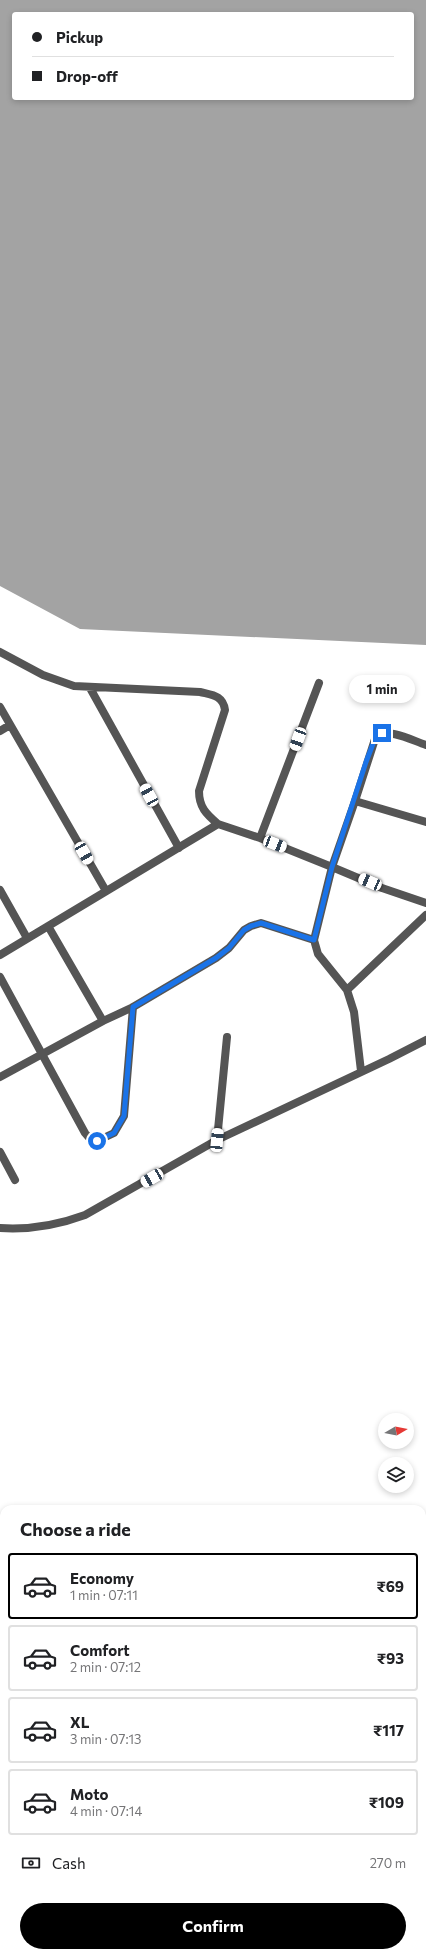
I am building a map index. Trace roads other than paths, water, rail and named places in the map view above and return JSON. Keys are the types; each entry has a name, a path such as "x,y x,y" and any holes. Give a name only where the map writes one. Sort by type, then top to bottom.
{"street":[{"path":"0,652 63,683 90,688 200,692 216,695 222,699 225,710 199,791 199,802 205,812 218,824 260,838 382,888 426,903"},
{"path":"260,838 319,683"},
{"path":"90,688 178,848"},
{"path":"0,707 106,891"},
{"path":"0,731 10,725"},
{"path":"361,1071 354,1012 347,990 318,954 314,940 332,867 376,736 382,733 390,733 426,745"},
{"path":"355,801 426,822"},
{"path":"0,954 218,824"},
{"path":"0,890 27,938"},
{"path":"347,990 426,915"},
{"path":"0,1077 103,1021 133,1007 216,958 229,948 244,930 251,926 261,923 314,940"},
{"path":"48,926 103,1021"},
{"path":"0,977 88,1137 97,1141 114,1133 124,1116 133,1007"},
{"path":"217,1140 227,1038"},
{"path":"0,1228 21,1229 46,1226 85,1215 217,1140 426,1040"},
{"path":"0,1152 15,1180"}]}
